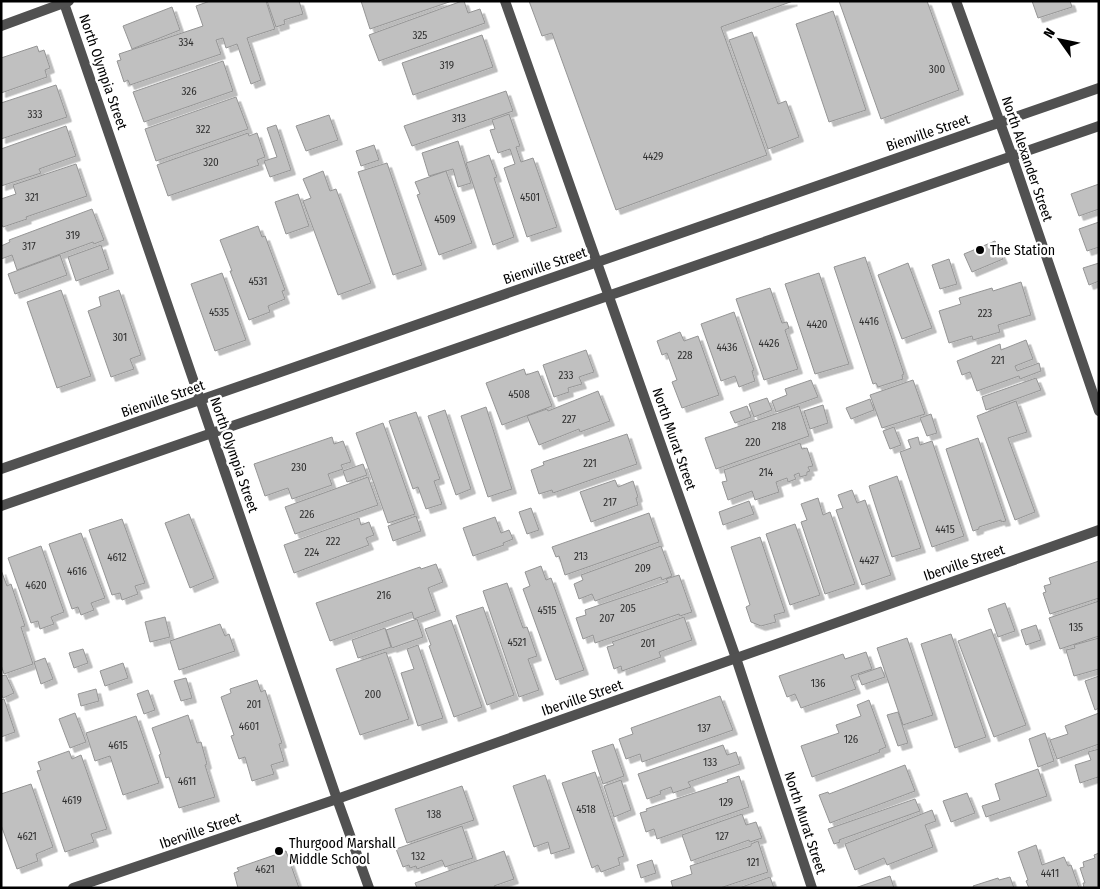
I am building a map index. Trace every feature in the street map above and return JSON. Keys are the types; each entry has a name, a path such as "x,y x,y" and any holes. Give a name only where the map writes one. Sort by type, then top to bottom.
{"street":[{"name":"North Murat Street","path":"505,1 736,658 812,888"},
{"name":"North Alexander Street","path":"956,1 1012,156 1099,411"},
{"path":"1,26 67,2"},
{"name":"North Olympia Street","path":"67,2 200,400 369,888"},
{"name":"Bienville Street","path":"1,469 1099,88"},
{"path":"1,506 1099,126"},
{"name":"Iberville Street","path":"73,888 337,799 1099,530"}],"building":[{"path":"210,1 266,1 275,29 247,38 261,80 251,84 237,44 226,48 223,38 216,40 221,54 130,85 128,80 124,82 117,61 121,60 119,54 203,26 196,6"},
{"path":"267,1 299,1 303,14 284,20 285,24 276,27"},
{"path":"361,1 452,1 370,29"},
{"path":"464,1 468,13 480,9 485,23 379,61 369,35"},
{"path":"529,1 793,1 721,27 767,155 616,210 552,33 542,36"},
{"path":"839,1 927,1 959,90 881,119"},
{"path":"1032,1 1070,1 1072,7 1038,18"},
{"path":"172,7 180,30 132,49 123,26"},
{"path":"833,11 866,110 829,122 796,24"},
{"path":"752,32 778,104 786,101 799,137 768,149 729,40"},
{"path":"482,35 493,67 413,95 402,63"},
{"path":"37,46 39,52 44,50 50,68 45,70 47,77 1,93 1,58"},
{"path":"223,61 233,91 144,122 133,92"},
{"path":"56,85 67,117 1,139 1,103"},
{"path":"506,91 513,111 412,146 404,126"},
{"path":"236,97 248,129 156,161 145,129"},
{"path":"509,114 520,146 516,147 521,162 533,158 557,227 527,237 504,168 515,164 510,149 498,153 490,130 495,129 492,120"},
{"path":"329,115 338,140 306,151 296,126"},
{"path":"276,125 291,170 270,177 264,161 277,157 267,128"},
{"path":"66,126 76,156 39,169 41,173 1,186 1,149"},
{"path":"248,133 249,136 257,133 265,157 257,160 259,165 168,196 157,165"},
{"path":"458,141 471,183 458,187 453,169 429,176 422,153"},
{"path":"374,145 379,160 361,166 356,151"},
{"path":"489,155 497,177 494,178 514,237 493,245 466,163"},
{"path":"387,163 422,265 393,275 358,172"},
{"path":"76,164 87,196 26,217 27,219 3,227 1,225 1,199 16,194 13,185"},
{"path":"323,171 330,191 336,189 371,283 338,295 303,201 311,198 303,179"},
{"path":"446,171 472,243 439,255 417,195 420,194 415,182"},
{"path":"1099,184 1099,209 1079,216 1071,194"},
{"path":"298,194 309,226 286,234 275,202"},
{"path":"92,209 104,240 94,244 93,242 17,270 12,255 1,259 1,246 10,242 9,240"},
{"path":"1099,222 1099,247 1087,251 1079,229"},
{"path":"258,226 262,237 265,236 285,290 282,291 285,299 268,306 270,312 249,320 220,240"},
{"path":"995,241 1003,259 972,272 964,254"},
{"path":"101,245 109,269 76,281 68,257"},
{"path":"60,255 67,275 15,294 8,274"},
{"path":"865,257 904,374 902,375 903,379 878,387 876,383 873,384 834,267"},
{"path":"949,259 957,284 940,289 932,265"},
{"path":"908,263 932,328 902,339 878,275"},
{"path":"1099,263 1099,281 1089,285 1083,268"},
{"path":"222,273 246,340 215,351 191,284"},
{"path":"819,273 849,364 815,374 785,284"},
{"path":"1021,282 1031,315 998,325 1000,332 973,340 972,336 949,343 939,311 961,304 959,298 992,288 993,291"},
{"path":"770,288 782,323 787,322 789,328 785,330 798,369 764,380 736,299"},
{"path":"61,290 91,376 57,388 27,302"},
{"path":"119,290 141,355 130,359 134,369 111,377 88,311 101,306 99,297"},
{"path":"734,312 754,370 752,371 755,381 739,387 735,376 721,381 701,324"},
{"path":"680,332 684,341 698,336 719,395 682,408 672,382 677,380 667,353 662,355 657,341"},
{"path":"1026,340 1033,359 1015,366 1017,371 1039,363 1041,371 1020,379 1019,376 977,391 970,372 962,375 957,361 1000,344 1001,350"},
{"path":"586,350 594,372 579,377 582,384 568,388 569,392 554,397 543,365"},
{"path":"524,369 526,375 538,371 552,406 502,425 486,383"},
{"path":"1036,378 1041,390 986,410 982,397"},
{"path":"811,380 818,397 776,412 772,401 787,395 785,389"},
{"path":"913,380 925,414 882,428 870,395"},
{"path":"598,391 610,421 580,432 579,429 539,445 527,416 547,409 548,411"},
{"path":"767,398 772,410 754,417 749,404"},
{"path":"870,399 874,410 851,419 846,408"},
{"path":"1016,401 1027,432 1008,438 1035,512 1015,520 977,416"},
{"path":"823,405 828,423 810,429 804,411"},
{"path":"747,406 751,417 735,423 730,412"},
{"path":"799,406 809,436 716,469 705,438"},
{"path":"486,407 512,489 488,497 461,416"},
{"path":"445,410 471,489 456,495 428,416"},
{"path":"416,412 440,479 434,481 442,504 426,509 418,487 413,489 389,421"},
{"path":"931,414 937,433 927,436 920,418"},
{"path":"383,423 415,514 388,523 356,433"},
{"path":"894,427 901,445 890,449 883,431"},
{"path":"627,434 637,464 553,493 552,490 539,494 531,470 544,465 543,462"},
{"path":"332,437 334,444 343,441 351,462 341,465 343,469 328,474 332,485 292,499 288,488 265,496 254,464"},
{"path":"918,437 920,445 932,441 964,536 932,547 900,452 911,448 908,440"},
{"path":"978,438 1006,521 1001,522 1001,520 979,527 979,529 973,531 946,449"},
{"path":"800,443 802,449 807,448 813,466 808,467 810,471 807,472 807,475 800,477 799,473 794,475 796,479 788,482 787,478 776,482 779,492 755,500 752,491 728,500 722,482 727,481 724,470"},
{"path":"363,464 367,475 347,482 343,471"},
{"path":"897,476 921,548 892,557 869,486"},
{"path":"368,477 378,505 295,534 285,507"},
{"path":"615,480 618,487 633,481 638,497 636,498 638,505 591,522 580,492"},
{"path":"852,490 857,503 865,500 891,575 862,585 836,510 843,508 838,495"},
{"path":"818,498 823,515 830,512 855,584 825,594 801,522 807,520 801,504"},
{"path":"749,501 754,514 723,525 719,512"},
{"path":"531,508 539,530 527,534 519,512"},
{"path":"649,513 659,542 565,575 559,556 556,557 552,547"},
{"path":"189,514 214,578 190,588 165,523"},
{"path":"416,516 421,531 393,541 388,526"},
{"path":"495,517 501,533 509,530 513,539 503,543 504,545 473,556 463,528"},
{"path":"359,518 361,525 369,522 374,535 366,538 369,545 294,573 284,545"},
{"path":"122,519 145,583 135,586 138,594 122,600 120,593 112,595 89,530"},
{"path":"795,524 820,595 790,605 766,534"},
{"path":"81,533 105,598 91,603 94,610 81,615 78,607 72,609 49,544"},
{"path":"760,537 785,612 774,615 776,622 761,626 751,622 746,607 750,605 731,547"},
{"path":"41,546 64,612 51,617 54,624 40,629 38,621 31,623 8,558"},
{"path":"661,546 672,576 662,580 661,577 595,601 592,594 579,599 574,584 583,580 581,575"},
{"path":"1099,561 1099,598 1050,614 1043,593 1046,592 1044,586 1051,584 1049,578"},
{"path":"436,564 443,582 428,588 436,611 414,619 412,612 330,641 316,603 420,567 421,569"},
{"path":"541,566 546,580 551,578 584,670 556,680 523,589 530,586 525,572"},
{"path":"1,570 7,586 11,584 25,626 21,627 33,664 4,674 1,665"},
{"path":"679,575 692,612 680,616 679,614 595,643 593,635 583,639 576,618 586,615 585,610 668,582 666,579"},
{"path":"507,583 523,628 527,627 537,656 528,659 539,690 519,697 483,591"},
{"path":"1099,601 1099,636 1060,649 1049,618"},
{"path":"1005,603 1015,631 998,637 988,609"},
{"path":"483,607 514,695 487,705 456,616"},
{"path":"165,617 170,637 150,642 145,622"},
{"path":"684,617 692,640 659,652 661,657 622,671 621,666 614,669 607,647 614,645 612,642"},
{"path":"417,619 423,637 392,648 386,630"},
{"path":"451,620 482,707 454,717 429,646 431,645 425,629"},
{"path":"220,624 225,636 229,634 235,651 179,670 170,641"},
{"path":"1036,625 1041,640 1026,645 1021,630"},
{"path":"385,628 391,647 358,658 352,640"},
{"path":"991,629 1026,725 994,737 958,641"},
{"path":"951,634 986,737 955,748 921,644"},
{"path":"907,638 933,715 903,725 877,648"},
{"path":"1099,638 1099,669 1074,676 1066,650 1075,648 1074,645"},
{"path":"418,645 443,718 418,726 401,673 414,669 407,649"},
{"path":"83,649 88,663 74,668 69,653"},
{"path":"386,652 409,719 360,735 336,669"},
{"path":"866,652 872,669 851,676 856,689 801,708 795,694 787,697 779,676 843,654 845,659"},
{"path":"45,658 53,679 41,684 34,662"},
{"path":"123,663 128,678 105,686 100,671"},
{"path":"881,667 885,677 862,685 858,675"},
{"path":"6,675 14,693 3,698 1,694 1,676"},
{"path":"1099,676 1099,708 1095,710 1085,681"},
{"path":"186,678 192,698 181,701 174,681"},
{"path":"257,680 261,692 265,690 282,743 279,744 284,761 271,765 274,774 252,781 245,757 239,759 231,736 234,735 221,697 231,693 230,689"},
{"path":"96,689 99,701 81,706 78,694"},
{"path":"148,690 155,710 144,714 137,694"},
{"path":"720,696 733,730 642,762 640,754 626,759 619,739 633,734 631,728"},
{"path":"4,699 15,732 1,737 1,700"},
{"path":"869,700 886,747 879,750 880,752 812,777 801,746 839,733 836,725 861,716 857,705"},
{"path":"898,712 908,743 898,746 887,715"},
{"path":"75,713 86,742 70,748 59,719"},
{"path":"1099,713 1099,744 1057,759 1050,740 1068,734 1065,726"},
{"path":"188,715 197,743 201,742 207,764 205,765 215,797 179,808 169,777 166,778 159,755 161,754 152,728"},
{"path":"136,716 159,783 123,795 110,756 95,761 86,733"},
{"path":"1045,733 1054,761 1038,767 1029,739"},
{"path":"613,744 624,776 603,784 592,751"},
{"path":"723,745 727,755 736,752 740,764 688,782 691,787 673,793 671,787 660,791 661,794 647,799 638,774"},
{"path":"1099,749 1099,781 1098,777 1080,783 1075,765 1091,760 1088,752"},
{"path":"69,751 72,759 81,755 107,829 91,834 94,842 65,852 37,771 41,770 38,762"},
{"path":"905,765 915,791 830,823 819,795 828,792 829,794"},
{"path":"1038,769 1047,796 986,817 982,806 1000,800 995,784"},
{"path":"595,772 624,856 618,858 620,865 601,872 598,865 592,868 562,783"},
{"path":"545,775 570,848 551,854 548,842 534,847 513,786"},
{"path":"739,776 749,807 657,839 654,829 646,832 640,813 647,811 646,809 728,782 727,780"},
{"path":"621,780 631,810 614,817 604,786"},
{"path":"31,784 53,847 36,854 38,861 17,869 1,825 1,794"},
{"path":"462,786 474,820 407,843 395,809"},
{"path":"967,793 975,813 951,822 943,801"},
{"path":"915,799 920,811 839,840 840,842 834,844 828,829"},
{"path":"932,810 936,821 925,825 933,847 887,865 884,858 855,870 845,844"},
{"path":"742,814 746,825 756,822 762,838 750,842 749,840 691,861 682,835"},
{"path":"462,826 473,858 445,867 442,860 417,869 416,866 410,868 409,865 403,867 396,849"},
{"path":"758,841 768,872 720,888 673,888 671,881 692,874 690,866 751,846 751,844"},
{"path":"1036,845 1042,865 1064,857 1068,866 1071,865 1079,888 1029,888 1018,852"},
{"path":"286,851 299,888 238,888 234,873 239,871 237,868"},
{"path":"504,851 514,879 494,886 495,888 417,888 415,883"},
{"path":"1099,853 1099,888 1084,888 1083,883 1085,883 1080,868 1084,867 1083,862 1095,858 1094,855"},
{"path":"652,860 656,873 641,878 637,865"},
{"path":"890,876 894,888 855,888"},
{"path":"770,877 774,888 739,888"},
{"path":"1010,877 1014,888 974,888 973,886 998,878 999,880"}],"place":[{"name":"The Station","path":"980,250"},
{"name":"Thurgood Marshall Middle School","path":"279,851"}]}
